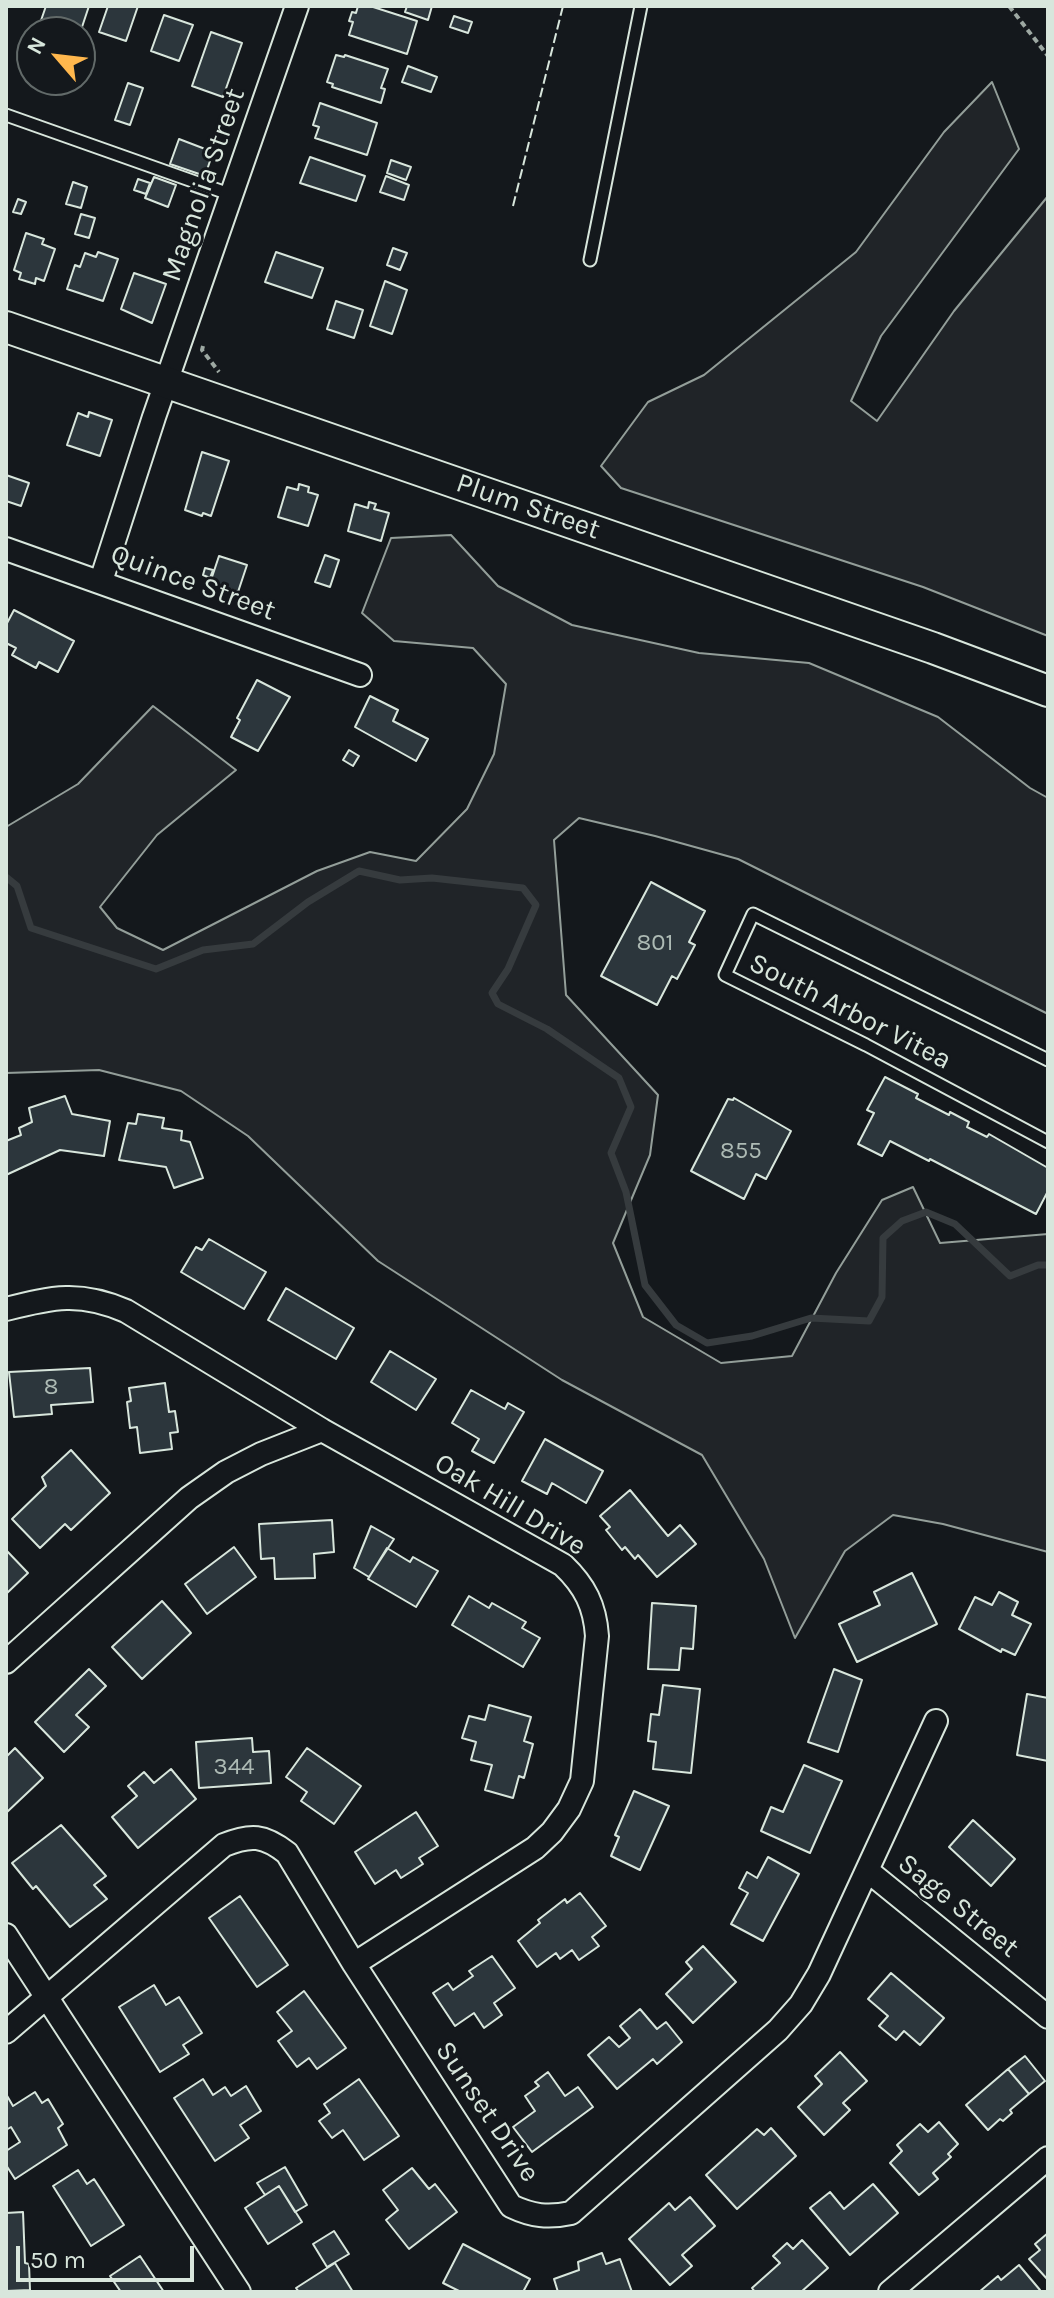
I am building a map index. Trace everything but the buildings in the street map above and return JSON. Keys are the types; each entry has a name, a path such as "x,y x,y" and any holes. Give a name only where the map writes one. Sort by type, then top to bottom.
{"main road":[{"name":"Plum Street","path":"6,327 933,648 1048,691"}],"street":[{"name":"Magnolia Street","path":"101,581 297,6"},
{"name":"Quince Street","path":"6,549 360,675"},
{"name":"Oak Hill Drive","path":"6,1309 51,1298 77,1297 102,1301 126,1311 322,1430 563,1565 590,1598 597,1636 582,1781 569,1809 535,1848 354,1964"},
{"path":"6,1662 189,1498 226,1472 261,1454 322,1430"},
{"name":"Sunset Drive","path":"6,2032 224,1845 257,1837 274,1843 287,1853 354,1964 511,2206 528,2215 552,2218 571,2213 778,2030 801,2004 819,1974 936,1721"},
{"name":"Sage Street","path":"868,1871 1048,2017"},
{"path":"6,1935 239,2292"},
{"path":"890,2292 1048,2158"}],"lane":[{"path":"590,260 641,6"},
{"path":"6,115 232,195"},
{"name":"South Arbor Vitea","path":"1048,1060 753,914 725,975 866,1045 1048,1142"}],"path":[{"path":"1009,6 1048,56"},
{"path":"203,344 202,350 226,377"}],"shaded area":[{"path":"992,82 1019,149 881,336 851,401 877,421 954,311 1048,196 1048,636 923,587 621,488 601,466 648,402 704,375 856,252 944,132"},
{"path":"451,535 498,586 572,625 699,653 809,663 938,717 1030,788 1048,798 1048,1014 738,859 579,818 554,840 566,995 658,1095 650,1155 613,1243 643,1317 721,1363 792,1356 836,1273 882,1200 913,1187 940,1243 1048,1234 1048,1552 943,1524 893,1515 845,1551 795,1638 764,1559 702,1455 562,1380 378,1261 248,1136 181,1091 99,1070 6,1073 6,827 78,784 153,706 236,770 157,835 100,907 117,928 163,950 317,871 370,852 416,861 467,809 494,754 506,684 473,648 394,641 362,613 391,538"}],"waterway":[{"path":"6,877 17,886 31,928 156,969 203,950 253,944 308,902 359,871 400,880 432,878 523,888 536,905 508,969 492,993 498,1004 547,1029 619,1078 631,1107 611,1153 626,1192 645,1285 676,1325 707,1343 752,1336 811,1318 869,1321 882,1297 883,1238 902,1221 926,1212 955,1224 1010,1276 1038,1265 1048,1265"}],"fence":[{"path":"513,206 563,6"}]}
